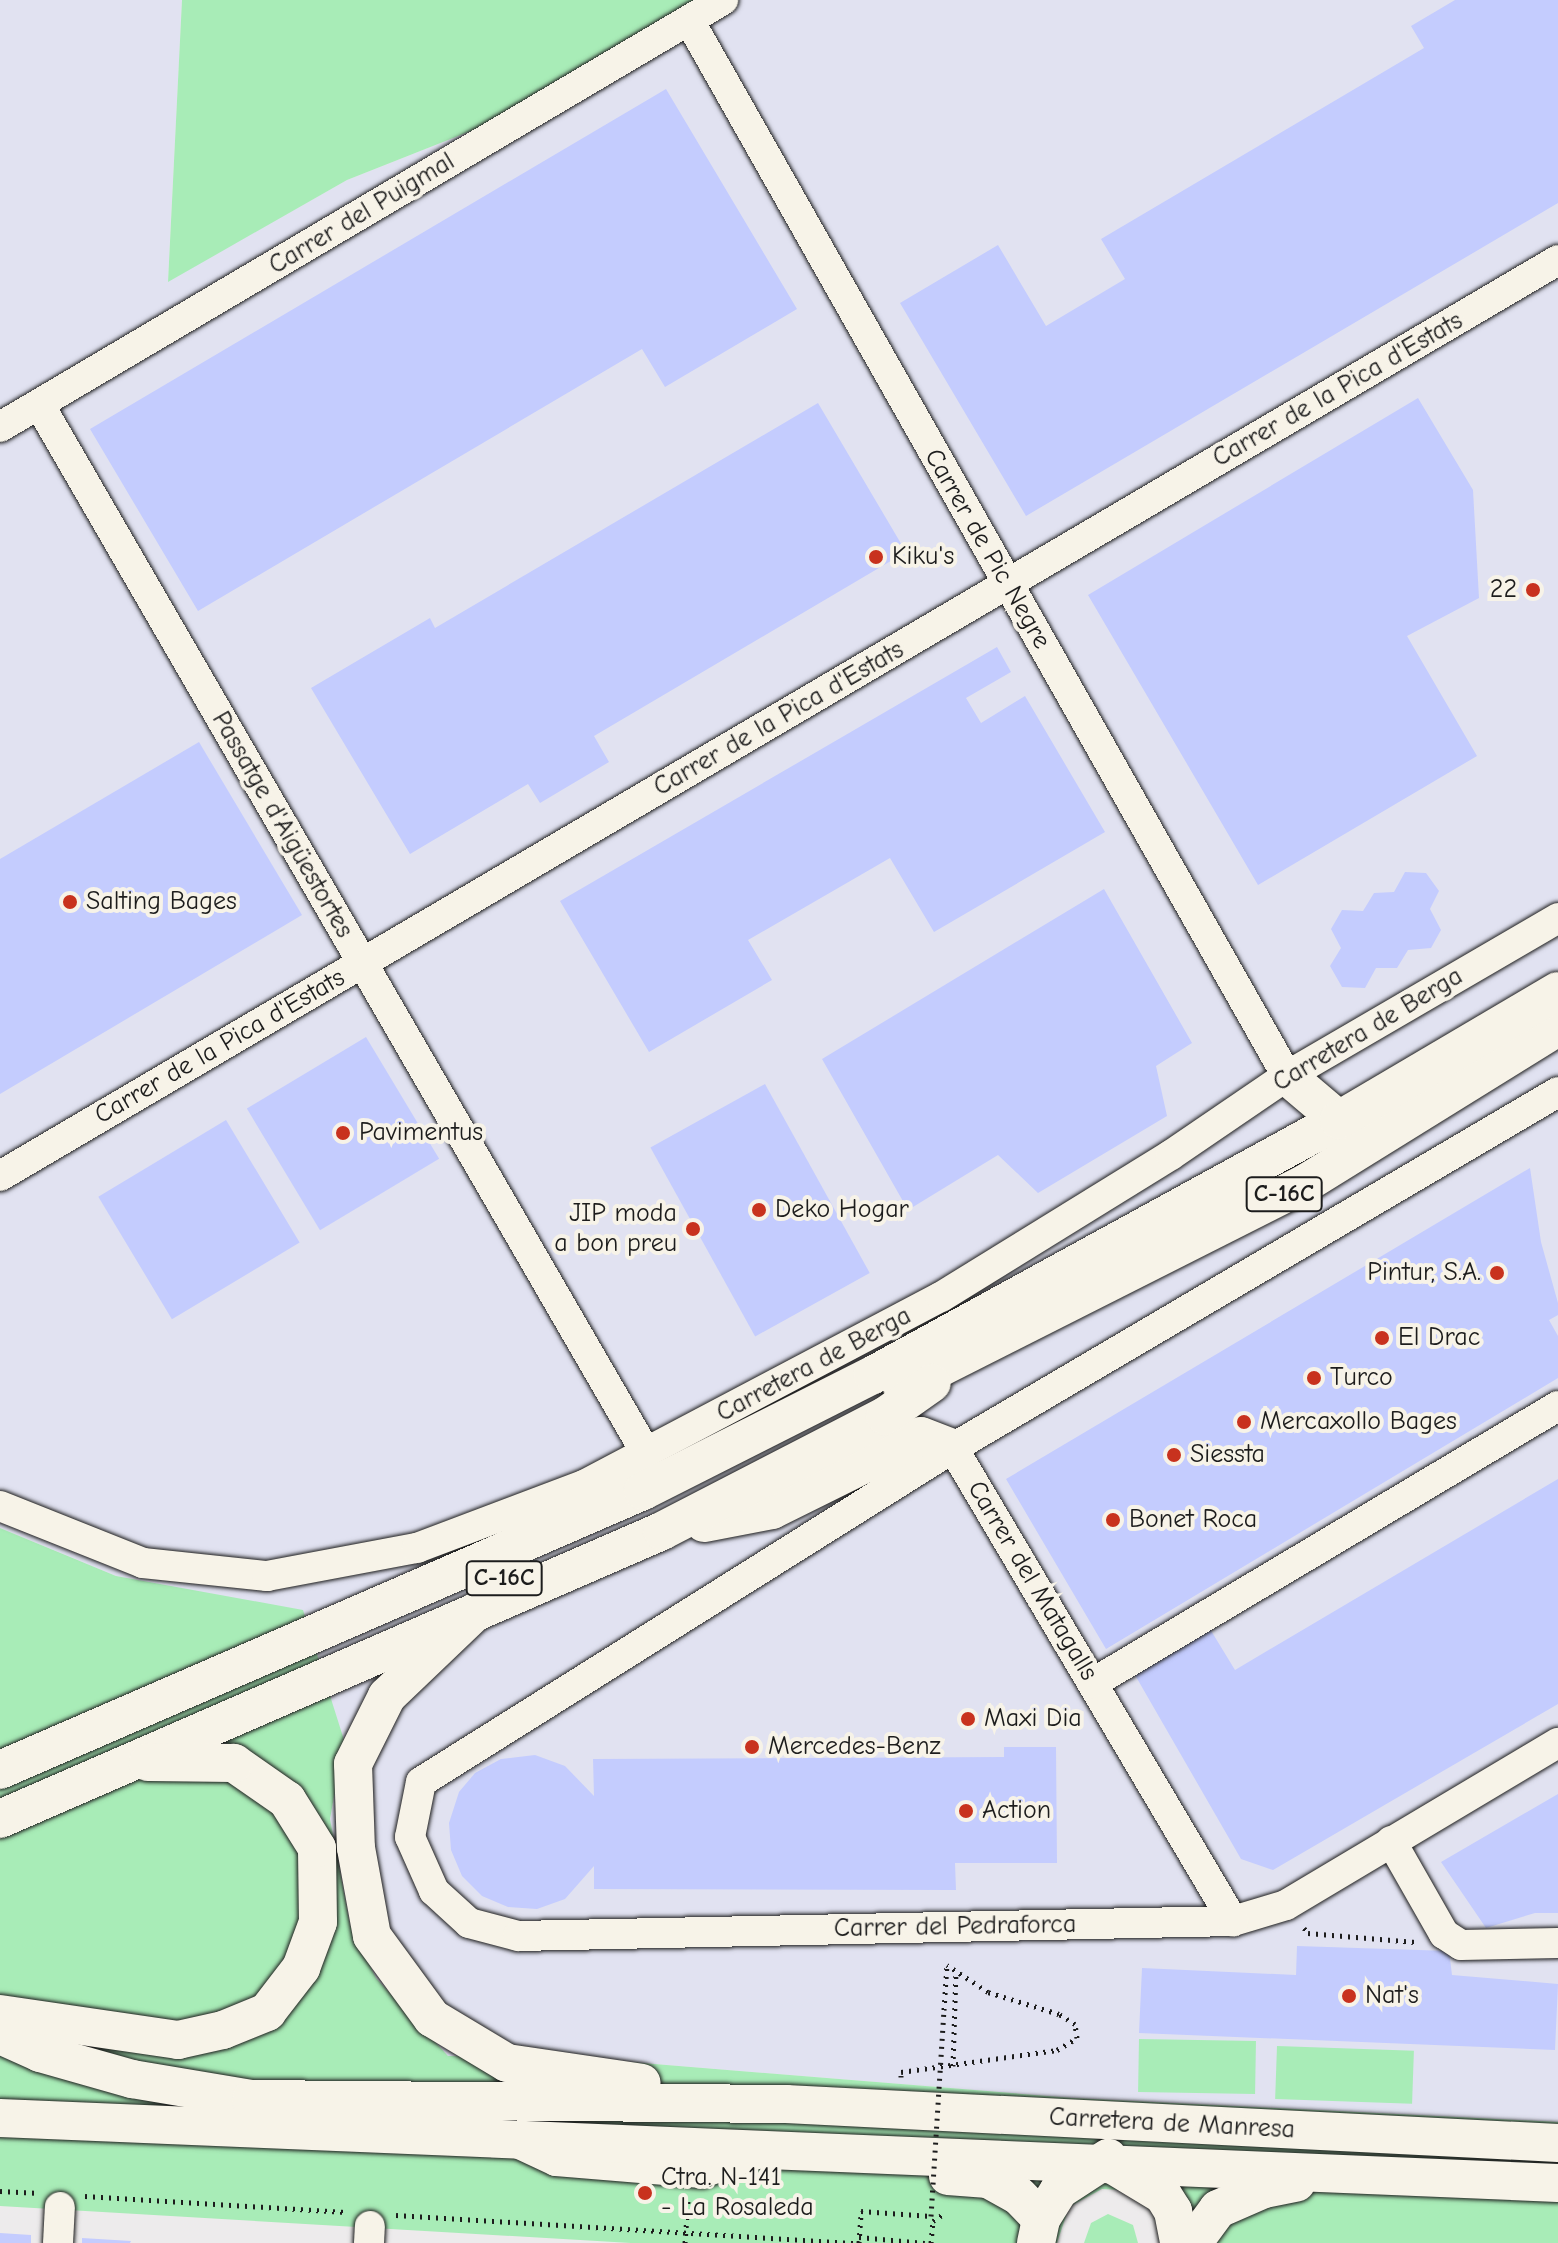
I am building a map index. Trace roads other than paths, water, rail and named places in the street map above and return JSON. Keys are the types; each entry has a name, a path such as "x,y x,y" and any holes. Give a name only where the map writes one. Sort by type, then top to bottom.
{"main road":[{"name":"C-16C","path":"0,1770 643,1491 873,1375 1339,1120 1558,991"},
{"path":"1287,1076 1339,1120 1361,1128 1506,1042 1558,1025"},
{"name":"C-16C","path":"0,1797 651,1514 1306,1183 1558,1025"},
{"path":"1186,1201 1285,1119 1287,1076"},
{"path":"0,1819 662,1531 885,1416 998,1339"},
{"path":"662,1531 772,1510 921,1436 953,1448"},
{"path":"475,1612 387,1696 353,1764 356,1848 372,1936 432,2018 507,2063 786,2104 920,2131 1073,2141 1163,2195 1173,2211 1179,2243"},
{"path":"0,2014 178,2040 223,2030 267,2012 301,1968 318,1922 317,1848 287,1800 234,1763 137,1761"},
{"path":"0,2035 40,2053 132,2079 251,2099 786,2104"},
{"path":"0,2063 184,2124"},
{"name":"Carretera de Manresa","path":"786,2104 1558,2143"},
{"path":"0,2118 504,2137 847,2156 1104,2160 1345,2175 1558,2183"},
{"path":"1038,2231 1059,2190 1104,2160 1129,2148 1152,2145 1342,2144 1420,2136"},
{"path":"847,2156 988,2179 1019,2196 1038,2231"},
{"path":"1193,2243 1218,2209 1264,2189 1345,2175"}],"street":[{"name":"Carrer del Puigmal","path":"0,427 723,0"},
{"name":"Carrer de Pic Negre","path":"689,20 1287,1076"},
{"name":"Carrer de la Pica d'Estats","path":"0,1176 1558,260"},
{"name":"Passatge d'Aigüestortes","path":"39,404 646,1453"},
{"name":"Carretera de Berga","path":"0,1506 143,1563 267,1576 417,1548 584,1485 941,1297 1171,1155 1287,1076 1558,918"},
{"path":"953,1448 1555,1099"},
{"path":"1093,1683 1558,1406"},
{"name":"Carrer del Matagalls","path":"953,1448 1233,1921"},
{"name":"Carrer del Pedraforca","path":"953,1448 421,1782 410,1837 434,1891 469,1923 518,1936 1233,1921 1286,1905 1558,1743"},
{"path":"1391,1841 1444,1934 1461,1945 1558,1943"},
{"path":"827,2107 851,2091 1012,2101 1045,2118"},
{"path":"58,2243 60,2199"}],"place":[{"name":"Kiku's","path":"876,557"},
{"name":"22","path":"1533,590"},
{"name":"Salting Bages","path":"70,902"},
{"name":"Pavimentus","path":"343,1133"},
{"name":"Deko Hogar","path":"759,1210"},
{"name":"JIP moda a bon preu","path":"693,1229"},
{"name":"Pintur, S.A.","path":"1497,1273"},
{"name":"El Drac","path":"1382,1338"},
{"name":"Turco","path":"1314,1378"},
{"name":"Mercaxollo Bages","path":"1244,1422"},
{"name":"Siessta","path":"1174,1455"},
{"name":"Bonet Roca","path":"1113,1520"},
{"name":"Maxi Dia","path":"968,1719"},
{"name":"Mercedes-Benz","path":"752,1747"},
{"name":"Action","path":"966,1811"},
{"name":"Nat's","path":"1349,1996"},
{"name":"Ctra. N-141 - La Rosaleda","path":"645,2193"}]}
